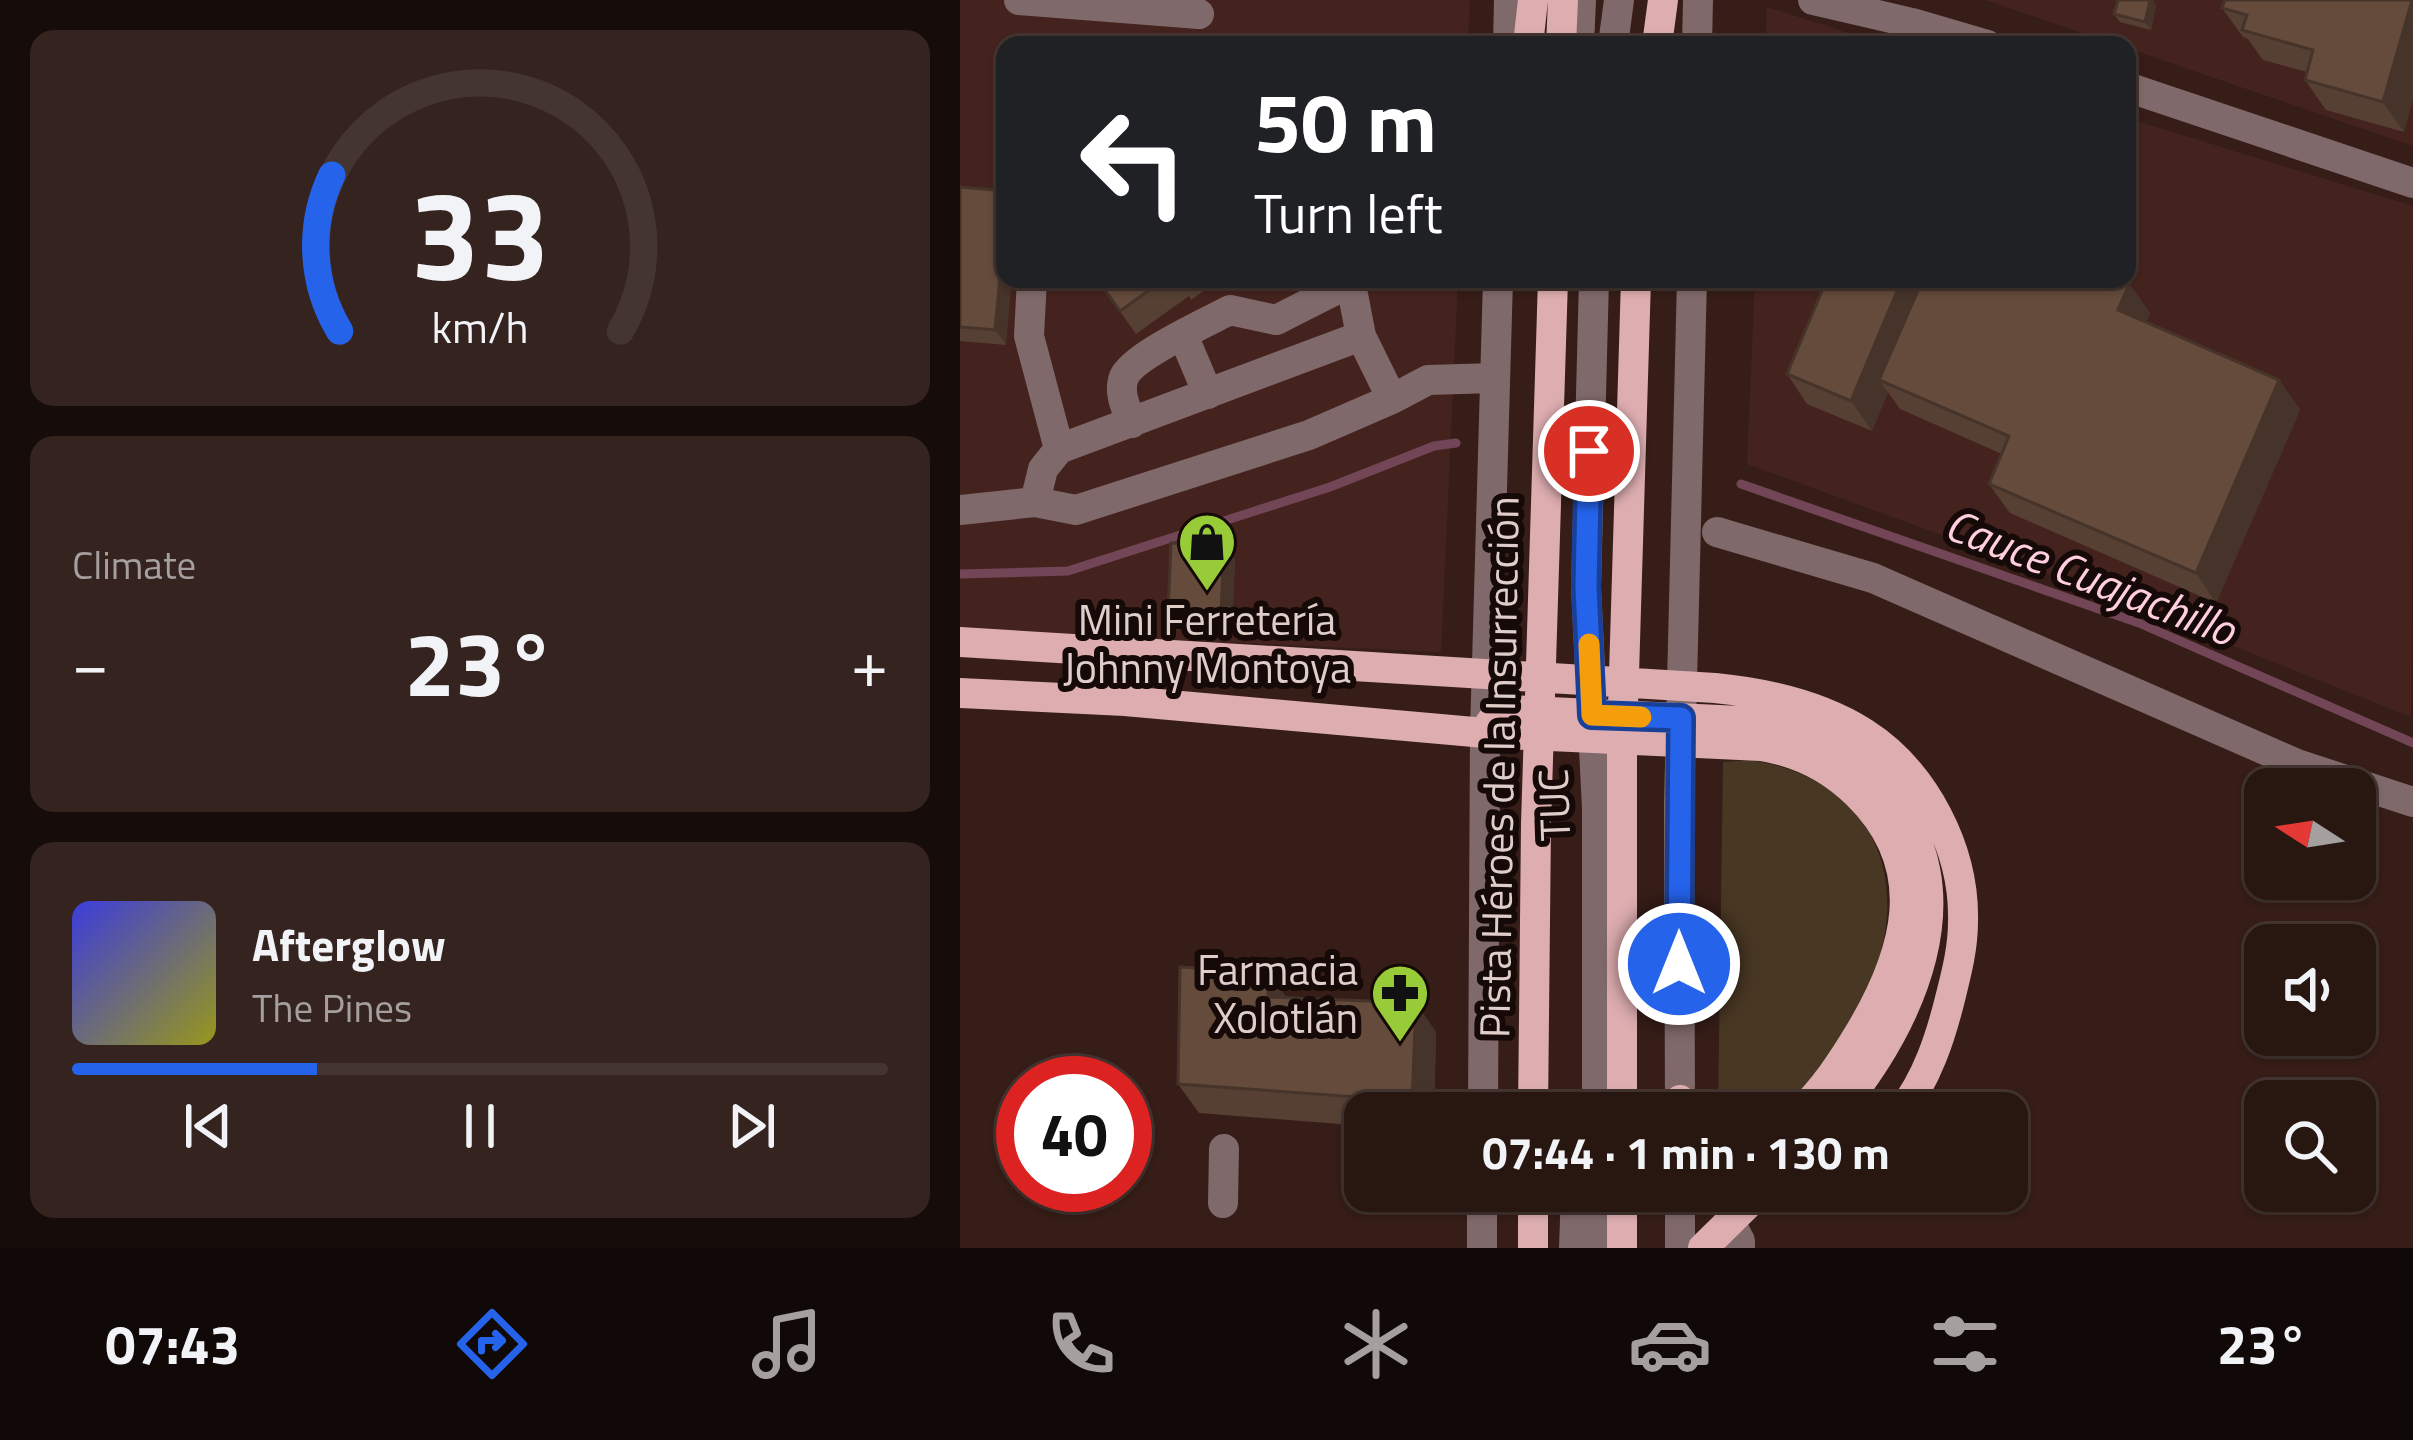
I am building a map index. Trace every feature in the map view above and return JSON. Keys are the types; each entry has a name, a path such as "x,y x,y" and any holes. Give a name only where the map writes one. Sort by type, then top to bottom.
{"main road":[{"path":"1529,36 1533,0"},
{"path":"1561,36 1563,0"},
{"path":"1646,36 1648,0"},
{"path":"1658,36 1663,0"},
{"name":"Pista Héroes de la Insurrección","path":"1533,1092 1539,724 1568,680 1553,288"},
{"path":"1621,1092 1596,727 1624,683 1636,288"},
{"path":"960,643 1744,691 1774,696 1839,719 1893,755 1914,781 1939,820 1958,874 1962,943 1937,1040 1913,1092"},
{"path":"960,693 1125,701 1485,733 1539,724 1680,730 1763,724 1814,737 1869,772 1896,802 1916,838 1928,889 1929,917 1908,1001 1853,1092"},
{"path":"1680,730 1772,748 1822,766 1866,803 1897,850 1905,908 1894,967 1874,1009 1818,1092"},
{"path":"1828,1092 1831,1077"},
{"path":"1533,1212 1533,1248"},
{"path":"1622,1212 1622,1248"},
{"path":"1703,1248 1735,1234"}],"street":[{"path":"1018,0 1199,14"},
{"path":"1508,36 1509,0"},
{"path":"1580,36 1581,0"},
{"path":"1614,36 1619,0"},
{"path":"1697,36 1698,0"},
{"path":"1813,0 1956,36"},
{"path":"2136,90 2413,183"},
{"path":"1032,288 1029,336 1059,449"},
{"path":"1132,423 1123,400 1125,375 1139,359 1230,310 1276,320 1336,288"},
{"path":"1352,288 1361,336 1392,399"},
{"name":"Pista Héroes de la Insurrección","path":"1483,1092 1485,733 1473,675 1498,288"},
{"name":"TUC","path":"1574,288 1568,680 1596,727 1597,1092"},
{"name":"TUC","path":"1568,680 1586,587 1594,288"},
{"path":"1683,1092 1680,730 1691,288"},
{"path":"1261,317 1280,367"},
{"path":"1183,335 1208,394"},
{"path":"1035,502 1043,469 1059,449 1361,336"},
{"path":"960,510 1035,502 1076,510 1310,435 1428,380 1494,378"},
{"path":"1717,532 1873,578 2297,764 2413,802"},
{"name":"TUC","path":"1577,1092 1596,727"},
{"path":"1223,1203 1224,1149"},
{"path":"1482,1212 1482,1248"},
{"path":"1574,1248 1575,1212"},
{"path":"1596,1212 1596,1248"},
{"path":"1680,1212 1680,1248"}],"shaded area":[{"path":"960,0 1470,0 1468,36 996,36 996,288 1458,288 1441,652 960,630"},
{"path":"1986,0 2413,0 2413,146 2136,51 2136,36 2091,36"},
{"path":"1767,7 1859,36 1765,36"},
{"path":"2136,121 2413,206 2411,717 2109,596 1747,464 1755,288 2136,288"},
{"path":"1750,760 1820,783 1866,827 1880,855 1887,887 1879,960 1840,1039 1799,1092 1718,1092 1723,762"}],"building":[{"path":"2118,0 2150,0 2145,22 2114,14"},
{"path":"2225,0 2412,0 2383,102 2305,80 2313,50 2242,30 2247,15 2222,8"},
{"path":"960,187 996,190 999,288 995,330 960,327"},
{"path":"1103,288 1152,288 1120,311"},
{"path":"1823,288 1898,288 1851,401 1787,374"},
{"path":"1919,288 2127,288 2118,310 2279,380 2196,573 1989,484 2009,436 1879,380"},
{"name":"Mini Ferretería Johnny Montoya","path":"1171,543 1224,545 1221,613 1168,610"},
{"path":"1180,967 1269,972 1268,997 1416,1003 1412,1092 1344,1092 1344,1096 1178,1084"}],"waterway":[{"name":"Cauce Cuajachillo","path":"960,574 1068,571 1330,487 1434,446 1456,443"},
{"name":"Cauce Cuajachillo","path":"1741,484 2139,623 2413,743"}],"slow traffic":[{"path":"1589,644 1592,715 1641,717"}],"place":[{"name":"Mini Ferretería Johnny Montoya","path":"1207,593"},
{"name":"Farmacia Xolotlán","path":"1400,1044"}],"route":[{"path":"1589,451 1586,587 1592,715 1681,718 1679,964"}]}
